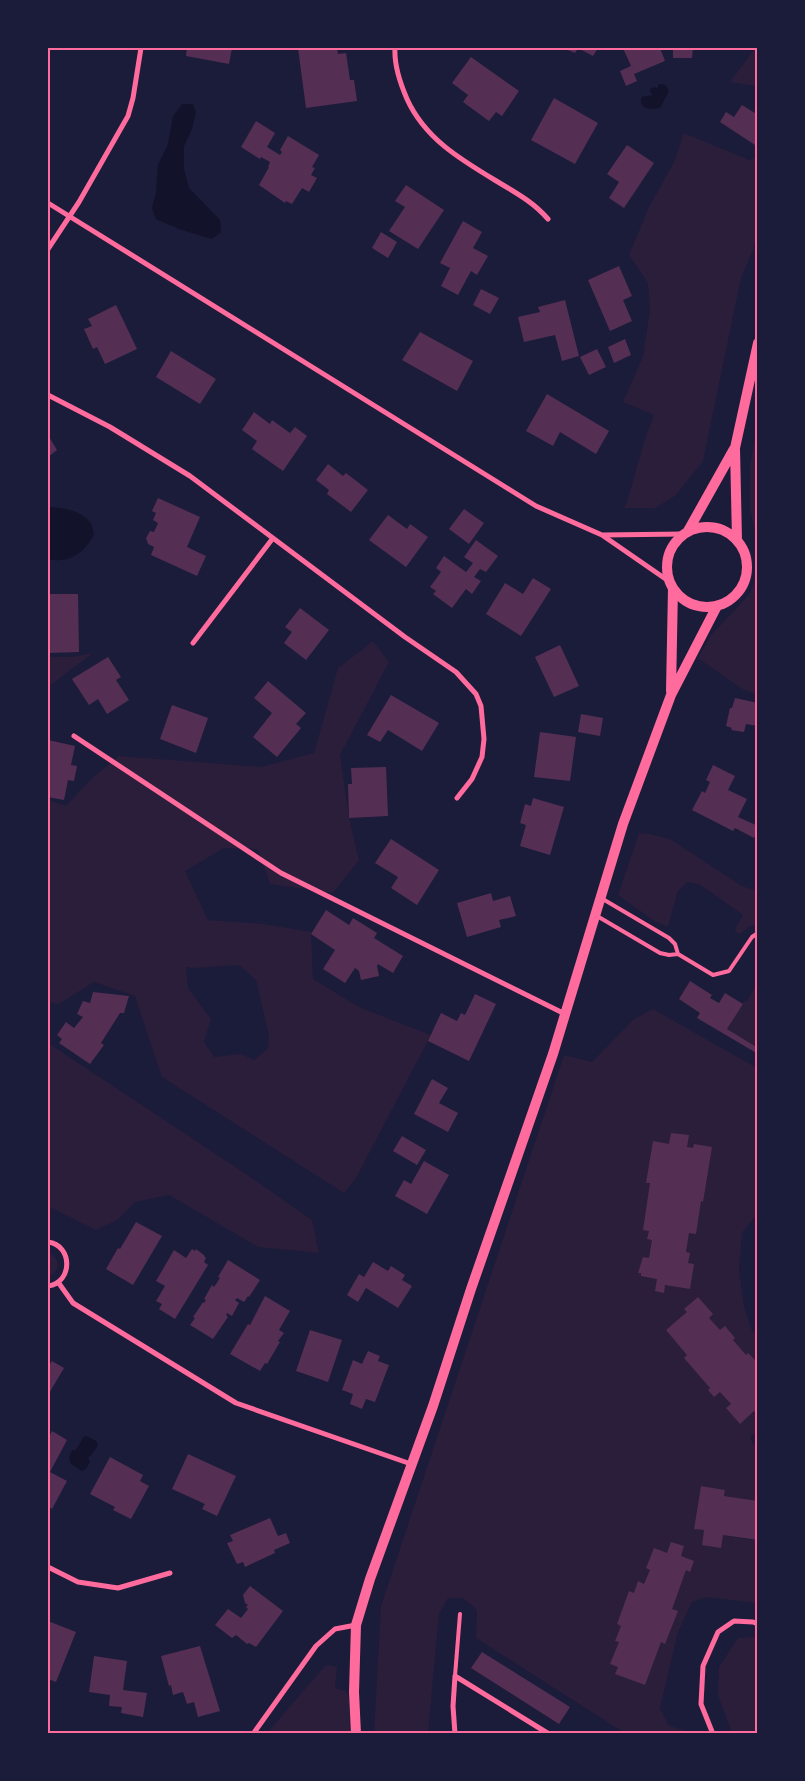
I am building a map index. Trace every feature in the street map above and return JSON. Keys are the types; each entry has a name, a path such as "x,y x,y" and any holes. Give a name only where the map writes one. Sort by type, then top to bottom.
{"main road":[{"path":"738,540 735,448 758,343"},
{"path":"670,694 672,585 668,572 668,561 670,551 686,533 735,448"},
{"path":"672,585 682,597 692,604 704,607 716,606 734,596 745,579 746,559 743,549 738,540 730,533 720,528 709,526 686,533"},
{"path":"356,1734 354,1692 356,1625 370,1579 436,1397 565,1014 623,824 670,694 716,606"}],"street":[{"path":"48,249 128,116 133,98 141,48"},
{"path":"395,48 397,69 402,87 423,126 444,147 461,160 525,198 539,208 548,220"},
{"path":"48,202 536,506 602,534 672,585"},
{"path":"48,395 110,427 190,476 405,637 456,672 476,694 481,706 484,739 482,757 472,779 457,798"},
{"path":"602,534 686,533"},
{"path":"193,643 273,538"},
{"path":"74,736 281,873 565,1014"},
{"path":"48,1242 64,1251 66,1258 66,1271 58,1282 48,1286"},
{"path":"58,1282 73,1303 236,1403 411,1464"},
{"path":"48,1567 78,1582 118,1588 170,1573"},
{"path":"713,1734 701,1704 703,1666 718,1632 734,1621 758,1624"},
{"path":"253,1734 316,1646 335,1629 356,1625"},
{"path":"454,1734 455,1676 546,1733"}],"lane":[{"path":"600,897 669,938 675,944 678,954"},
{"path":"595,915 660,953 668,955 678,954 712,974 729,972 752,937 758,933"},
{"path":"455,1676 460,1614"}],"shaded area":[{"path":"755,48 757,48 757,86 730,82"},
{"path":"659,84 666,86 669,91 660,108 646,108 641,104 642,97 653,95 650,89 654,87 657,89"},
{"path":"182,104 193,104 196,112 192,129 184,146 184,169 189,188 220,220 221,232 212,239 179,229 156,219 152,208 156,193 158,165 168,144 173,116"},
{"path":"684,133 749,160 757,158 757,232 753,250 741,278 703,461 675,496 655,508 624,508 654,415 623,402 643,356 650,310 648,283 629,255 649,207 674,162"},
{"path":"757,426 757,540 750,509 750,466"},
{"path":"48,507 76,512 91,523 94,534 86,547 76,556 63,560 48,559"},
{"path":"757,575 758,694 742,689 698,658 711,635 749,595"},
{"path":"373,641 389,662 340,755 349,818 359,860 333,893 270,884 258,849 224,848 185,871 208,920 263,924 311,932 313,979 361,1008 431,1035 356,1178 344,1193 162,1077 135,996 94,982 59,1004 48,1002 48,800 66,806 90,780 119,756 261,767 314,753 338,668","holes":["239,965 256,980 269,1036 268,1048 254,1060 241,1054 214,1057 204,1042 211,1019 188,988 186,967"]},
{"path":"93,653 48,687 48,657 72,657"},
{"path":"639,833 670,839 742,886 757,891 757,924 740,934 736,932 735,929 743,915 699,884 687,882 678,891 668,927 654,921 618,895"},
{"path":"757,984 757,1048 727,1029"},
{"path":"653,1009 757,1068 757,1214 742,1233 739,1269 744,1307 752,1331 757,1336 757,1432 750,1437 753,1444 757,1446 757,1501 724,1496 725,1490 701,1486 694,1528 704,1530 702,1545 723,1535 757,1541 757,1603 707,1597 692,1602 678,1632 660,1708 668,1725 691,1733 626,1734 476,1638 477,1610 463,1598 448,1598 439,1614 428,1733 374,1734 381,1606 564,1055 592,1062 634,1019"},
{"path":"48,1043 312,1220 319,1253 258,1247 169,1195 135,1202 117,1220 96,1230 48,1206"},
{"path":"48,1253 55,1258 58,1265 55,1271 48,1277"},
{"path":"86,1436 96,1441 98,1445 88,1458 90,1462 86,1469 82,1471 71,1464 69,1458 72,1450 76,1450"},
{"path":"755,1637 758,1639 757,1733 732,1733 718,1695 719,1667 738,1638"},
{"path":"325,1666 337,1667 335,1688 345,1691 349,1696 350,1733 267,1733"}],"building":[{"path":"187,48 232,48 229,64 186,56"},
{"path":"298,48 337,48 338,54 346,53 350,80 354,80 357,101 306,108"},
{"path":"563,48 578,48 575,53"},
{"path":"578,48 598,48 593,56"},
{"path":"623,48 660,48 665,61 634,74 637,81 626,86 620,71 631,66"},
{"path":"673,48 693,48 692,58 673,58"},
{"path":"471,57 519,91 502,116 496,112 489,121 463,102 468,95 452,83"},
{"path":"554,98 598,123 575,164 531,140"},
{"path":"742,105 758,115 758,141 755,145 720,122 726,112 734,117"},
{"path":"256,121 275,133 267,147 280,155 282,152 280,150 288,136 319,155 312,167 315,168 311,175 317,178 309,192 302,188 292,204 286,201 285,203 259,185 270,162 261,157 260,159 241,147"},
{"path":"627,145 654,163 624,208 609,198 619,182 607,174"},
{"path":"406,185 444,210 418,249 389,231 405,207 395,201"},
{"path":"463,221 482,232 473,248 488,256 477,275 471,271 458,295 441,286 450,268 440,263"},
{"path":"381,232 397,242 388,258 372,248"},
{"path":"619,266 632,296 623,300 632,321 610,331 588,280"},
{"path":"481,289 499,298 490,314 473,305"},
{"path":"565,300 579,356 562,361 555,335 524,342 518,317 540,312 538,307"},
{"path":"116,305 137,349 105,364 97,347 93,349 84,329 92,326 88,319"},
{"path":"420,332 473,361 457,391 402,360"},
{"path":"625,339 631,355 614,363 608,347"},
{"path":"597,349 606,367 589,375 580,357"},
{"path":"171,351 216,379 200,404 156,377"},
{"path":"547,394 609,431 596,454 560,432 553,446 526,431"},
{"path":"254,412 270,424 272,420 290,433 295,427 307,436 283,471 252,449 257,441 242,430"},
{"path":"48,435 57,450 48,457"},
{"path":"328,464 343,476 346,473 368,490 351,512 327,494 329,490 316,480"},
{"path":"158,498 200,517 187,547 206,556 197,576 151,555 154,547 148,544 146,538 150,531 154,532 158,523 153,520 156,513 152,511"},
{"path":"464,509 484,523 469,544 449,529"},
{"path":"388,515 407,529 410,524 428,537 406,567 369,540"},
{"path":"476,540 498,556 486,572 480,569 474,577 481,581 472,594 466,589 452,608 433,594 436,591 430,587 441,572 436,568 444,556 466,572 473,563 464,557"},
{"path":"533,578 551,589 521,636 486,614 505,583 523,594"},
{"path":"48,594 78,594 79,652 48,653"},
{"path":"300,608 329,630 306,660 284,643 292,632 285,627"},
{"path":"560,645 579,686 554,697 535,657"},
{"path":"108,657 121,677 116,680 129,700 107,714 98,699 89,705 72,679"},
{"path":"268,681 306,713 296,724 301,728 277,757 253,737 272,713 254,698"},
{"path":"391,695 439,723 422,751 388,730 380,742 367,735"},
{"path":"735,698 758,703 758,726 746,724 744,732 731,730 732,728 726,726 730,708 732,708"},
{"path":"172,705 208,718 196,753 160,739"},
{"path":"581,714 603,718 600,736 578,732"},
{"path":"540,732 576,737 570,781 534,777"},
{"path":"48,740 75,746 71,765 77,766 74,781 68,780 64,800 48,797"},
{"path":"713,765 735,776 728,790 747,799 738,817 758,826 758,831 754,838 735,828 733,831 692,810 702,791 705,793 710,782 706,780"},
{"path":"386,767 388,816 349,818 348,784 352,784 351,768"},
{"path":"533,798 564,807 550,855 520,846 526,825 520,823 525,804 531,806"},
{"path":"391,839 439,870 417,905 391,888 398,877 375,863"},
{"path":"491,893 493,901 510,896 516,916 499,920 501,927 467,937 457,903"},
{"path":"326,910 349,925 353,918 377,933 374,938 403,956 393,973 378,964 379,976 361,980 359,971 355,968 345,983 323,969 335,950 311,934"},
{"path":"690,981 712,995 710,998 719,1003 725,993 743,1004 727,1029 758,1048 758,1054 697,1018 700,1013 679,999"},
{"path":"93,992 129,996 124,1013 120,1013 101,1043 104,1045 90,1064 59,1043 62,1039 57,1035 66,1022 74,1028 83,1017 77,1014 83,1001 90,1003"},
{"path":"475,994 496,1004 469,1061 428,1041 441,1013 457,1021 461,1013 465,1015"},
{"path":"432,1079 448,1088 439,1103 458,1113 448,1132 414,1114"},
{"path":"671,1133 689,1135 687,1147 693,1148 694,1144 712,1147 696,1234 689,1233 686,1252 690,1253 688,1263 694,1264 690,1289 665,1285 664,1293 655,1291 657,1279 641,1276 641,1273 638,1273 643,1257 649,1258 652,1240 647,1239 649,1231 643,1230 650,1183 646,1183 653,1141 669,1144"},
{"path":"402,1136 426,1150 417,1165 393,1151"},
{"path":"424,1161 449,1175 427,1214 395,1196 404,1180 411,1184"},
{"path":"136,1222 162,1236 133,1285 106,1269"},
{"path":"192,1249 195,1251 196,1249 204,1255 206,1258 204,1262 208,1265 175,1319 159,1309 162,1304 156,1301 165,1286 156,1281 174,1250 186,1258"},
{"path":"228,1260 260,1280 244,1302 237,1298 235,1300 239,1303 232,1316 227,1313 228,1317 213,1339 190,1325 195,1318 193,1317 206,1300 204,1299 212,1285 214,1287 220,1278 218,1277"},
{"path":"373,1262 388,1271 391,1266 405,1275 402,1280 412,1286 398,1308 366,1288 358,1302 347,1295 359,1274 364,1277"},
{"path":"265,1296 290,1311 279,1330 284,1333 278,1341 280,1342 267,1364 265,1363 260,1371 230,1354 248,1324 250,1325"},
{"path":"698,1297 713,1314 709,1318 720,1330 725,1326 735,1338 733,1340 746,1355 748,1353 758,1363 758,1416 754,1411 740,1424 726,1408 731,1404 720,1392 714,1397 708,1390 710,1388 684,1358 687,1355 666,1330 687,1312 684,1309"},
{"path":"310,1330 342,1340 328,1382 296,1371"},
{"path":"368,1351 380,1356 378,1361 389,1365 375,1402 366,1399 362,1409 350,1404 353,1394 342,1390 353,1360 362,1364"},
{"path":"52,1361 64,1368 48,1395 48,1367"},
{"path":"52,1431 67,1440 50,1472 67,1481 52,1509 48,1506 48,1439"},
{"path":"188,1454 236,1476 217,1516 202,1509 205,1504 172,1489"},
{"path":"110,1457 143,1475 140,1481 149,1486 131,1519 113,1510 115,1507 90,1494"},
{"path":"701,1486 725,1490 724,1496 758,1501 758,1540 723,1535 721,1548 702,1545 704,1530 694,1529"},
{"path":"270,1518 278,1536 286,1533 290,1543 274,1550 275,1553 245,1567 243,1562 237,1564 227,1543 233,1541 230,1535"},
{"path":"671,1542 684,1546 681,1556 694,1561 690,1572 686,1570 672,1609 678,1611 665,1644 661,1642 645,1685 615,1674 618,1667 610,1664 619,1642 615,1641 621,1626 617,1624 629,1591 634,1593 638,1581 644,1584 650,1570 646,1568 654,1548 667,1553"},
{"path":"250,1586 283,1611 256,1647 249,1643 247,1644 236,1635 232,1638 215,1625 228,1609 241,1618 248,1609 243,1595"},
{"path":"48,1621 76,1632 56,1682 48,1679"},
{"path":"200,1646 220,1711 198,1717 194,1702 187,1704 183,1692 173,1695 161,1656"},
{"path":"482,1652 570,1707 559,1724 471,1668"},
{"path":"94,1656 127,1661 123,1690 147,1693 143,1717 121,1713 122,1707 109,1706 110,1695 89,1692"}]}
